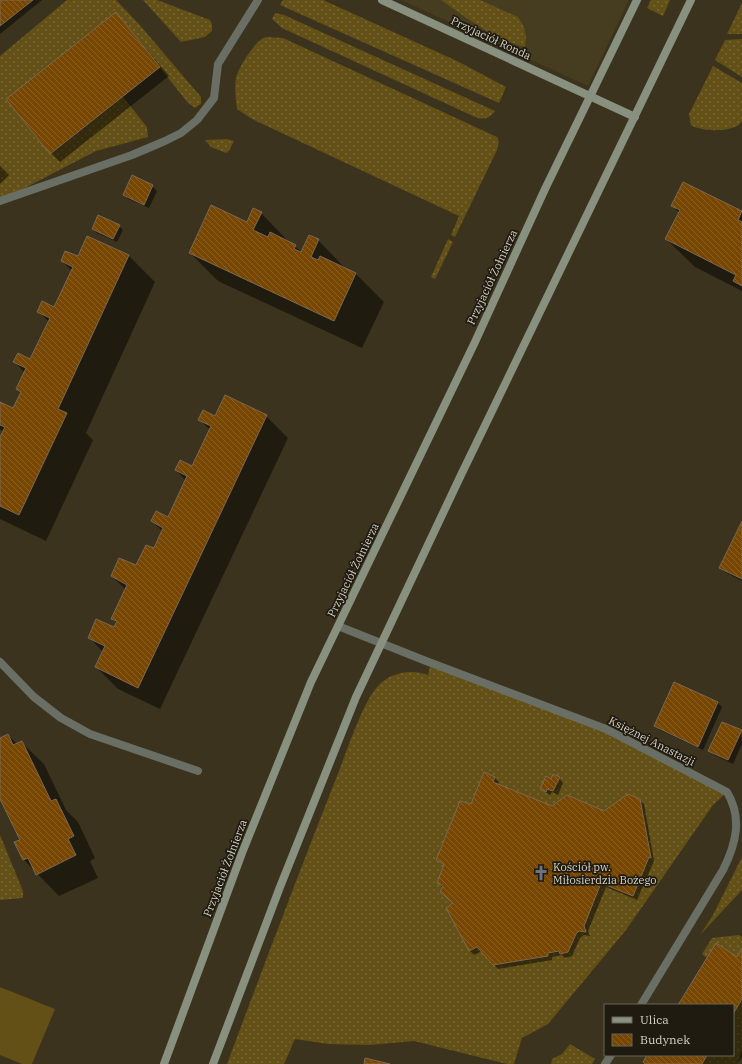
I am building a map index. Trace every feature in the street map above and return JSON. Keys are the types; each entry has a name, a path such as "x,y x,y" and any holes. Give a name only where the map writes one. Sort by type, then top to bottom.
{"street":[{"path":"0,201 87,172 165,141 181,132 197,120 214,98 218,64 258,0"},
{"name":"Przyjaciół Ronda","path":"382,0 591,97"},
{"name":"Przyjaciół Żołnierza","path":"164,1064 287,738 311,682 474,342 545,189 637,0"},
{"path":"213,1064 330,757 468,460 691,0"},
{"path":"591,97 635,117"},
{"name":"Księżnej Anastazji","path":"338,626 426,662 606,729 727,792 736,802 740,815 734,849 724,870 642,1004"},
{"path":"0,662 34,697 60,718 90,734 198,771"}],"shaded area":[{"path":"67,0 116,0 138,23 201,97 201,104 195,108 188,103 116,12 6,99 50,154 123,97 147,127 148,137 96,151 17,192 0,197 0,56"},
{"path":"143,0 157,0 210,20 212,24 212,31 205,37 181,42"},
{"path":"283,0 323,0 457,61 506,87 499,103 280,5"},
{"path":"401,0 629,0 588,86"},
{"path":"441,0 480,0 518,17 524,27 526,36 525,47 502,39 491,33"},
{"path":"651,0 670,0 663,16 647,8"},
{"path":"742,3 742,34 727,34"},
{"path":"275,13 284,15 495,111 488,118 473,116 282,28 272,19"},
{"path":"266,37 283,38 497,137 499,142 497,150 455,237 451,235 459,216 252,119 237,109 235,86 237,73 257,43"},
{"path":"742,39 742,77 715,60 725,40"},
{"path":"713,66 742,83 742,121 733,128 710,130 691,125 689,114"},
{"path":"227,139 234,141 229,151 226,153 211,147 205,140"},
{"path":"448,239 453,242 435,279 431,277"},
{"path":"431,663 582,719 727,792 713,805 626,930 548,1024 522,1038 514,1064 507,1064 414,1041 369,1045 328,1044 295,1039 284,1064 227,1064 355,728 372,693 383,681 395,675 415,672 428,675"},
{"path":"0,835 23,891 23,898 0,900"},
{"path":"742,857 742,890 700,935 713,915"},
{"path":"739,935 742,937 742,948 737,957 716,944 707,958 702,954 712,938"},
{"path":"0,987 55,1009 32,1064 22,1064 0,1055"},
{"path":"742,999 742,1050 737,1064 702,1064 706,1056 734,1056 734,1012"},
{"path":"570,1044 595,1059 592,1064 551,1064 552,1059 562,1054"}],"building":[{"path":"0,0 33,0 0,26"},
{"path":"116,12 160,67 50,154 6,99"},
{"path":"132,175 153,185 144,205 123,195"},
{"path":"683,182 742,211 738,220 742,222 742,286 733,281 736,275 665,239 680,210 671,206"},
{"path":"211,205 247,222 253,208 262,212 253,230 268,237 270,232 296,245 294,249 301,252 309,235 319,239 311,257 318,260 320,256 356,273 334,321 189,253"},
{"path":"98,215 120,225 113,239 92,229"},
{"path":"87,236 129,255 58,409 67,413 19,515 0,506 0,437 5,427 0,425 0,402 13,408 21,392 16,389 26,368 13,362 18,353 30,359 50,318 37,312 42,301 54,307 73,267 61,261 65,251 78,256"},
{"path":"225,395 267,415 138,688 95,667 105,646 88,638 96,619 114,627 117,621 111,619 127,585 111,576 119,558 136,565 146,545 154,548 163,528 151,521 156,511 168,517 187,476 175,470 180,460 192,466 211,426 198,420 203,410 215,416"},
{"path":"742,521 742,579 719,568"},
{"path":"674,682 718,702 698,747 654,726"},
{"path":"722,722 742,730 728,760 708,751"},
{"path":"8,734 13,745 22,741 51,801 56,799 74,836 68,839 76,855 36,875 28,858 23,860 14,842 20,840 0,799 0,738"},
{"name":"Kościół pw. Miłosierdzia Bożego","path":"484,772 495,777 493,782 552,806 567,795 604,811 628,794 640,799 651,858 649,857 633,896 601,883 584,926 586,932 579,931 576,934 568,952 560,954 559,951 548,953 548,956 493,965 477,947 469,951 446,908 453,903 440,892 443,886 437,883 444,864 436,860 460,801 471,804"},
{"path":"553,774 560,777 553,791 547,789 546,792 540,789 546,776 551,779"},
{"path":"716,943 737,957 742,948 742,999 734,1012 734,1004 679,1004"},
{"path":"646,1056 706,1056 702,1064 645,1064 643,1062"},
{"path":"365,1058 390,1064 364,1064"}],"place":[{"name":"Kościół pw. Miłosierdzia Bożego","path":"541,873"}]}
